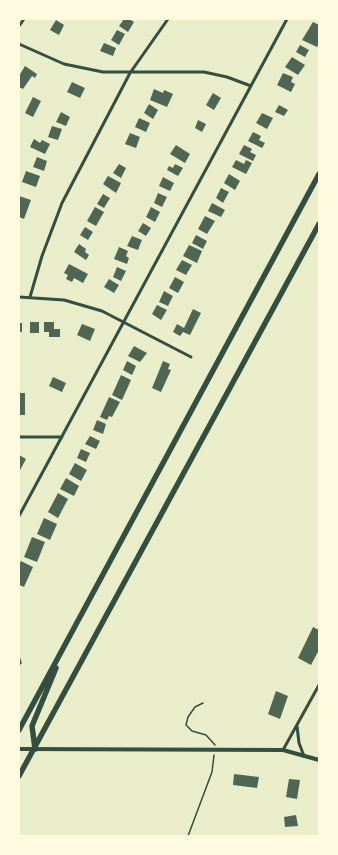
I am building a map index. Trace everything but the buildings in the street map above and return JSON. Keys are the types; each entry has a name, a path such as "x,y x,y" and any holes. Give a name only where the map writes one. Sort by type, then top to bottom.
{"highway":[{"path":"19,730 319,174"},
{"path":"19,776 319,224"},
{"path":"35,749 32,726 67,640"}],"street":[{"path":"19,26 24,19"},
{"path":"30,297 42,256 62,203 130,73 168,19"},
{"path":"19,516 287,19"},
{"path":"19,44 64,64 103,72 204,72 227,77 251,86"},
{"path":"19,297 64,300 102,310 191,357"},
{"path":"19,437 62,437"},
{"path":"283,750 319,685"},
{"path":"297,724 299,743 304,756"},
{"path":"19,749 283,750 319,760"}],"lane":[{"path":"19,657 21,663 19,665"}],"path":[{"path":"188,836 212,772 215,750 215,743 206,735 192,732 186,725 188,717 195,707 203,703"}]}
